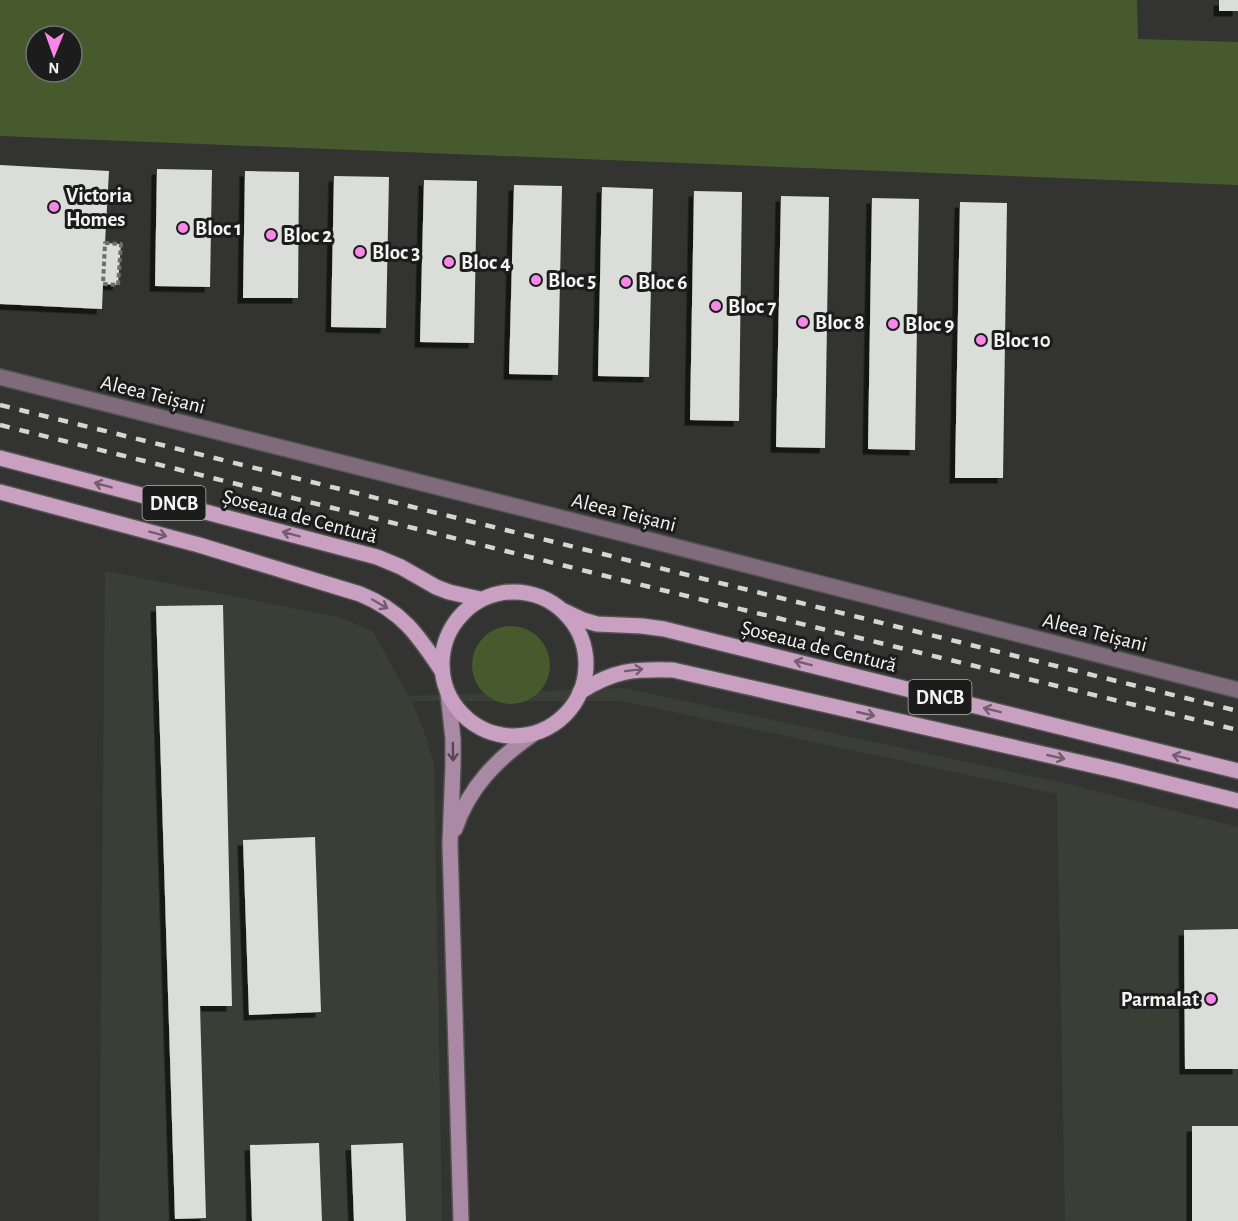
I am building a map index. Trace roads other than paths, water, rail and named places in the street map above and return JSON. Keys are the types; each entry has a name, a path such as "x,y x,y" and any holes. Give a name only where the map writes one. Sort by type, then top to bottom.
{"main road":[{"name":"Șoseaua de Centură","path":"0,458 377,557 401,567 436,587 480,599"},
{"name":"DNCB","path":"0,492 199,545 376,600 408,625 423,642 442,671"},
{"name":"DNCB","path":"515,591 533,594 550,601 564,611 583,640 586,658 586,675 580,692 569,711 553,725 533,734 513,736 493,733 474,724 459,711 448,694 442,671 443,649 450,629 463,612 480,599 497,593 515,591"},
{"name":"Șoseaua de Centură","path":"564,611 597,624 664,629 1238,771"},
{"name":"DNCB","path":"580,692 620,672 646,669 673,670 1118,771 1238,801"},
{"path":"448,694 453,739 450,844 461,1221"},
{"path":"450,844 458,821 482,779 508,751 533,734"}],"street":[{"name":"Aleea Teișani","path":"0,377 1238,690"}],"railway":[{"path":"0,405 1238,711"},
{"path":"0,425 658,589 1238,730"}],"place":[{"name":"Victoria Homes","path":"54,207"},
{"name":"Bloc 1","path":"183,228"},
{"name":"Bloc 2","path":"271,235"},
{"name":"Bloc 3","path":"360,252"},
{"name":"Bloc 4","path":"449,262"},
{"name":"Bloc 5","path":"536,280"},
{"name":"Bloc 6","path":"626,282"},
{"name":"Bloc 7","path":"716,306"},
{"name":"Bloc 8","path":"803,322"},
{"name":"Bloc 9","path":"893,324"},
{"name":"Bloc 10","path":"981,340"},
{"name":"Parmalat","path":"1211,999"}]}
